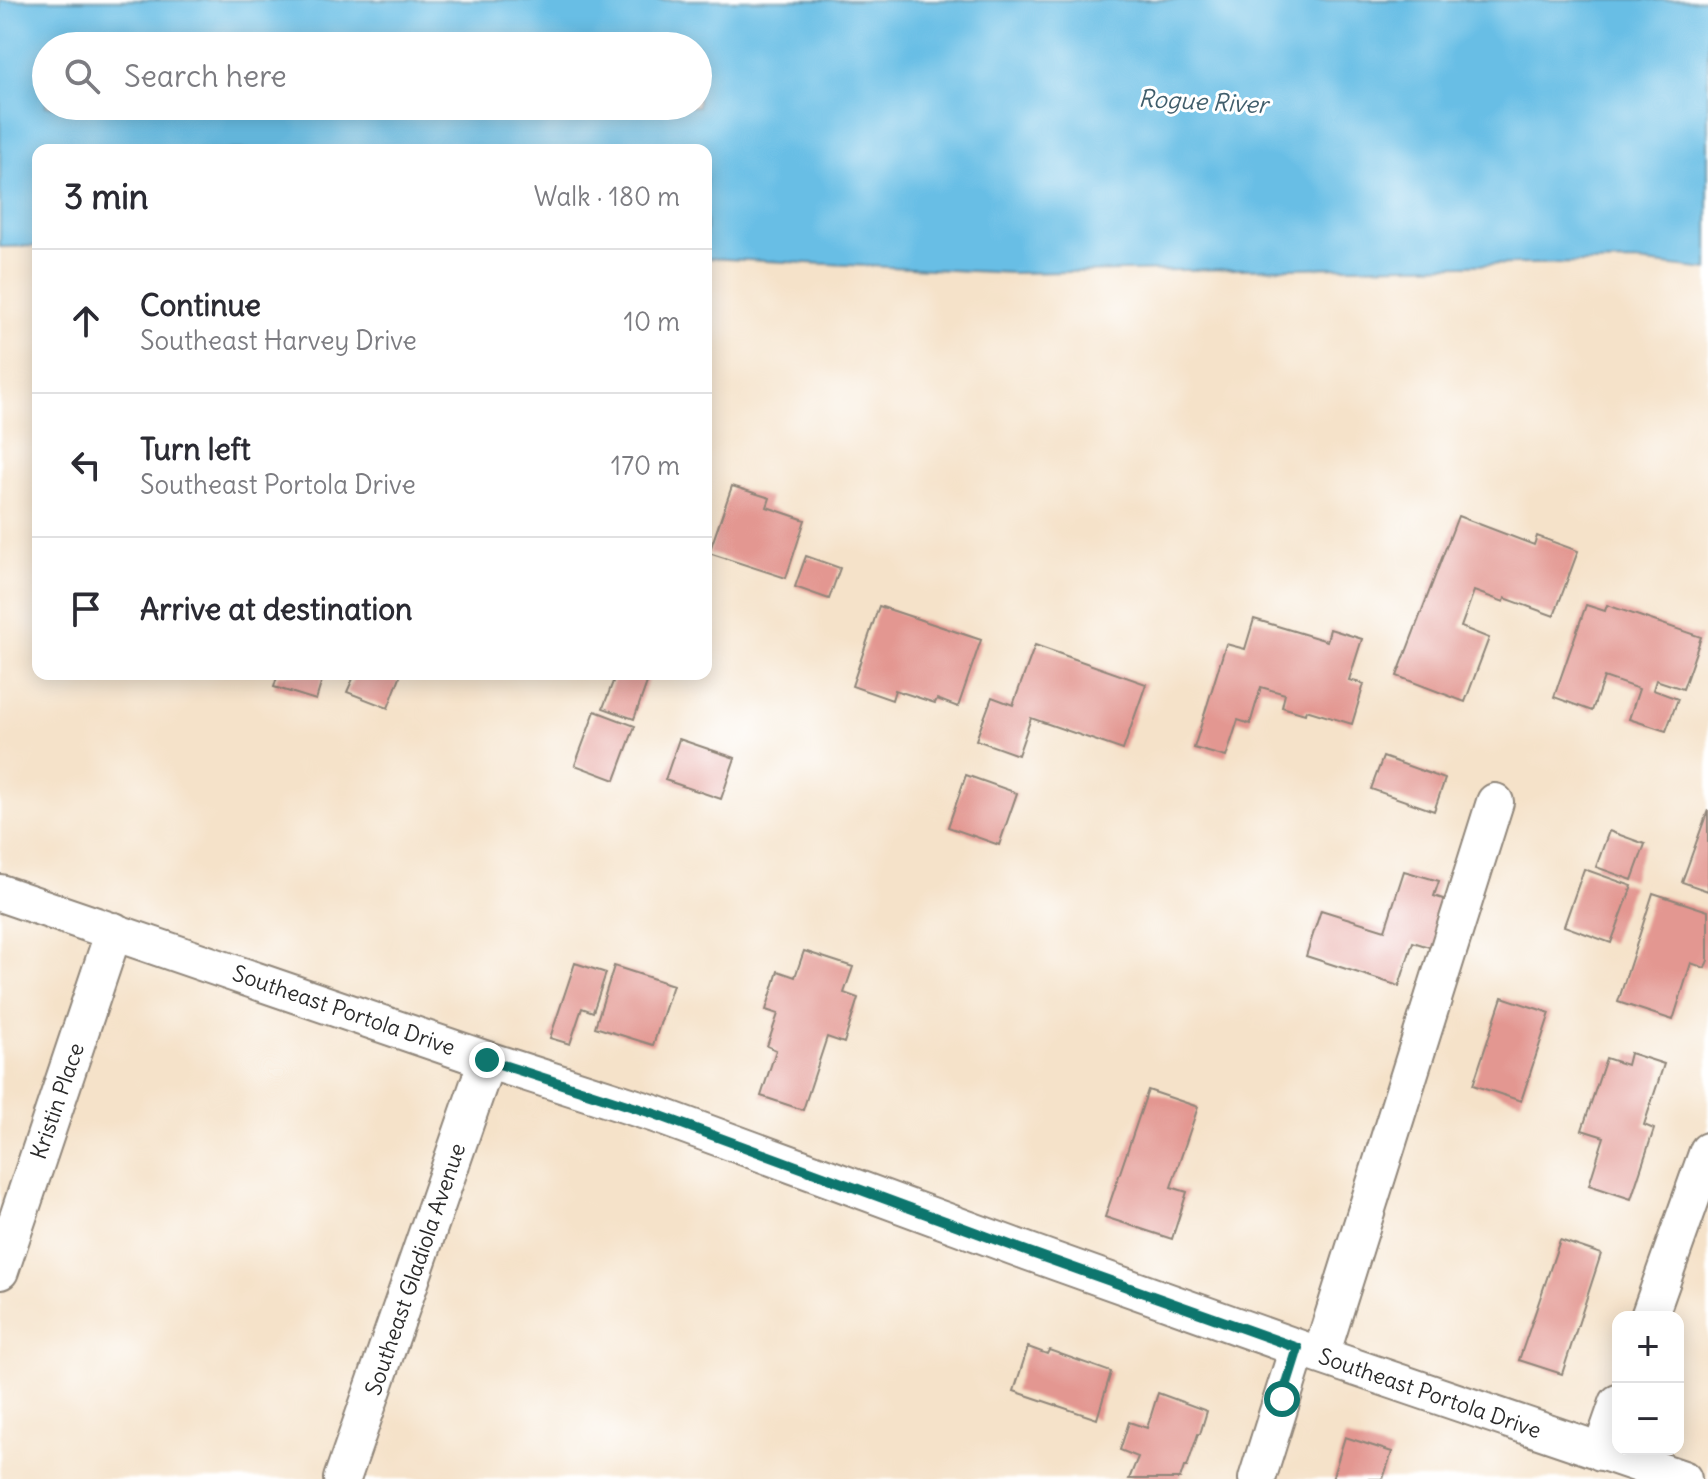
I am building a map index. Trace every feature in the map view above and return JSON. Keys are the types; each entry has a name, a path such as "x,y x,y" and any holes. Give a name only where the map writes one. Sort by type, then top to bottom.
{"street":[{"path":"1257,1479 1309,1352 1495,802"},
{"name":"Southeast Portola Drive","path":"0,893 487,1060 655,1114 1309,1352 1683,1479"},
{"name":"Kristin Place","path":"0,1271 114,931"},
{"name":"Southeast Gladiola Avenue","path":"342,1479 487,1060"},
{"path":"1651,1311 1708,1151"},
{"path":"1601,1452 1612,1420"}],"water":[{"name":"Rogue River","path":"0,0 1708,0 1708,270 1637,262 1012,273 712,258 712,144 32,144 32,246 0,247"}],"building":[{"path":"732,486 770,498 767,507 805,520 786,578 712,554 712,544"},
{"path":"1458,516 1534,545 1537,536 1578,551 1554,616 1505,598 1504,602 1474,591 1461,627 1489,638 1465,702 1397,676"},
{"path":"806,556 840,568 829,599 795,587"},
{"path":"1586,605 1605,611 1607,605 1701,637 1683,689 1656,680 1653,690 1678,699 1666,731 1629,719 1639,689 1604,677 1592,711 1554,697"},
{"path":"879,606 981,640 958,707 895,690 892,700 852,686"},
{"path":"1254,619 1327,641 1330,629 1362,639 1349,680 1364,684 1352,724 1306,710 1305,714 1282,707 1285,694 1261,687 1250,724 1238,720 1226,757 1194,748 1226,644 1245,649"},
{"path":"1035,645 1146,684 1123,750 1031,718 1018,755 976,740 992,697 1013,705"},
{"path":"276,680 322,680 316,700 274,687"},
{"path":"352,680 399,680 388,708 347,692"},
{"path":"614,680 648,680 634,719 603,708"},
{"path":"595,711 635,726 615,780 575,765"},
{"path":"679,739 735,758 721,799 665,780"},
{"path":"1383,757 1445,779 1434,811 1371,789"},
{"path":"966,775 1017,793 999,845 948,827"},
{"path":"1708,810 1708,891 1682,882"},
{"path":"1609,831 1645,844 1632,880 1596,867"},
{"path":"1584,869 1632,886 1611,943 1564,926"},
{"path":"1404,871 1439,881 1434,896 1455,903 1439,950 1413,942 1399,986 1306,956 1321,910 1385,930"},
{"path":"1653,893 1708,911 1708,960 1705,968 1691,963 1673,1020 1618,1002"},
{"path":"804,951 853,967 844,993 858,998 844,1043 827,1037 803,1110 761,1096 776,1050 767,1046 778,1014 766,1010 778,971 795,977"},
{"path":"575,963 606,973 593,1012 582,1008 570,1044 550,1038"},
{"path":"614,966 673,985 653,1045 595,1027"},
{"path":"1502,997 1550,1013 1521,1101 1473,1085"},
{"path":"1630,1053 1664,1064 1644,1125 1654,1129 1631,1199 1589,1185 1604,1137 1582,1130 1606,1058 1627,1065"},
{"path":"1148,1090 1198,1107 1171,1187 1187,1192 1172,1239 1105,1217"},
{"path":"1560,1240 1601,1254 1562,1374 1519,1360"},
{"path":"1028,1347 1047,1354 1049,1350 1111,1372 1097,1419 1014,1391"},
{"path":"1158,1393 1207,1411 1200,1434 1180,1479 1129,1479 1138,1457 1120,1450 1129,1422 1147,1428"},
{"path":"1345,1437 1392,1452 1383,1479 1332,1479"}],"route":[{"path":"487,1060 655,1114 1298,1348 1282,1399"}]}
